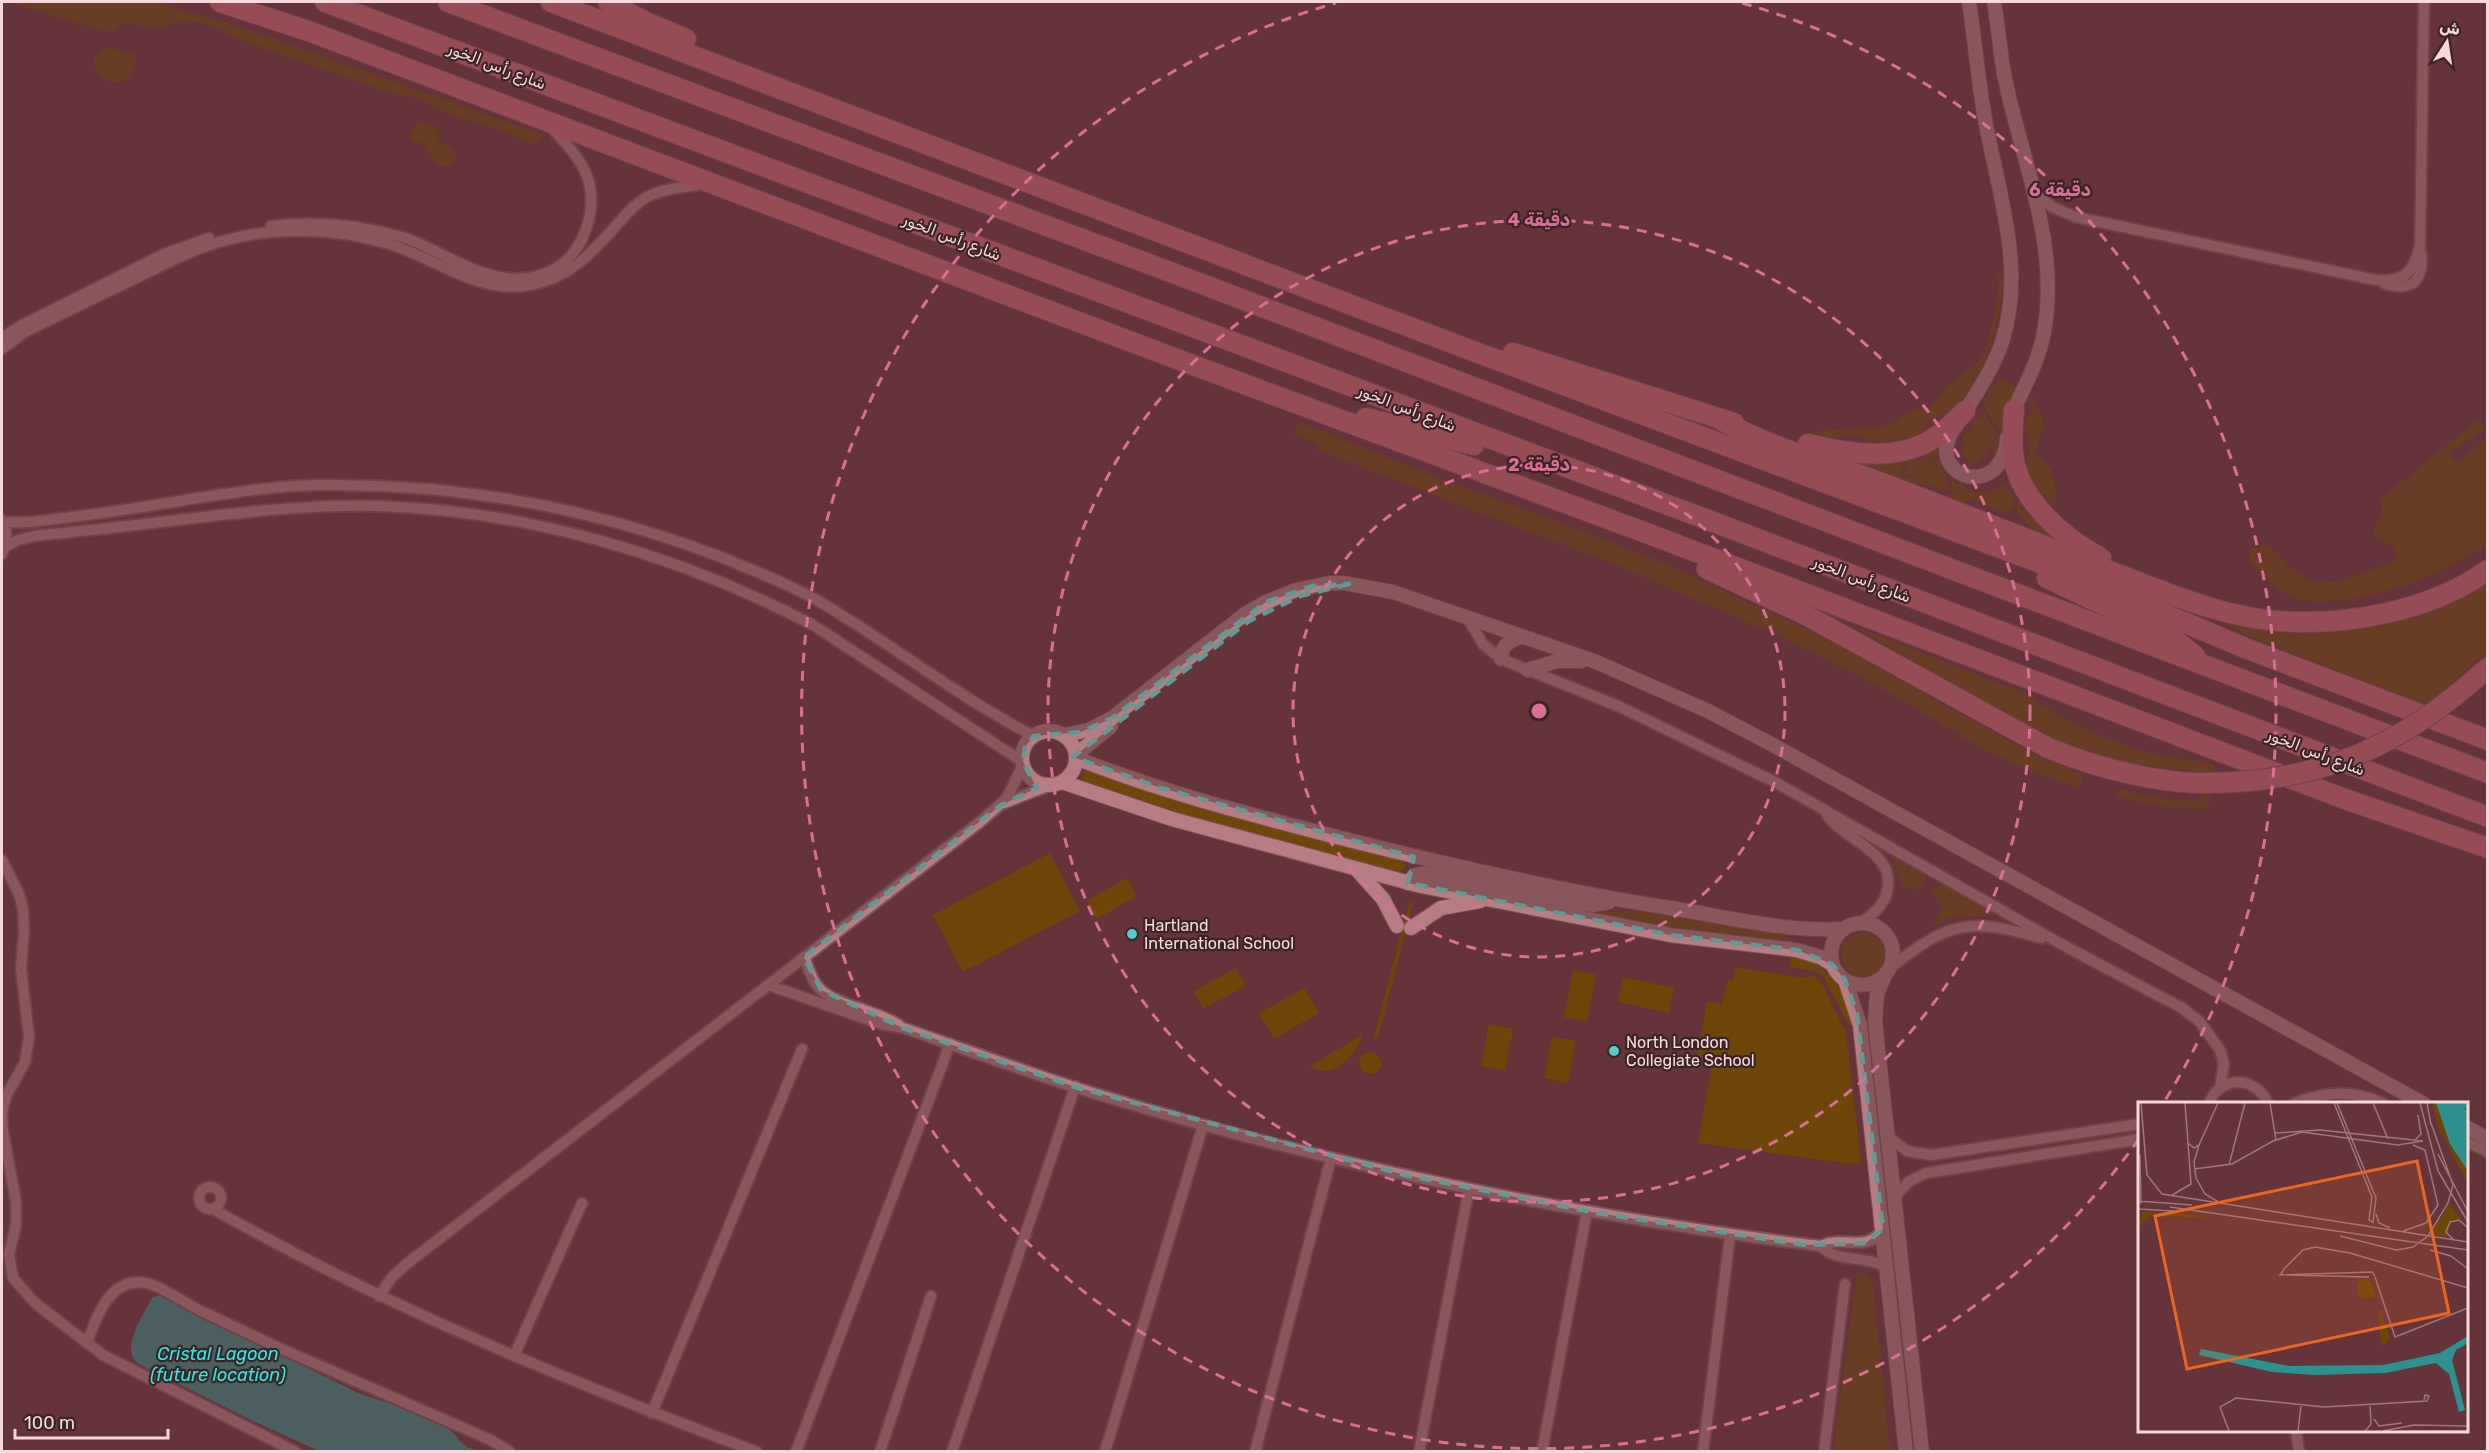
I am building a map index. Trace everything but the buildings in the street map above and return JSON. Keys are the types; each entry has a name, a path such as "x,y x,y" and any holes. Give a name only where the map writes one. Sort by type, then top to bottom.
{"highway":[{"path":"220,2 311,32 544,119 2342,798 2487,848"},
{"name":"شارع رأس الخور","path":"325,2 2487,817"},
{"path":"448,2 1173,273 2487,773"},
{"path":"551,2 2075,576 2245,648 2487,740"},
{"path":"608,2 648,24 761,70 785,92"},
{"path":"1473,351 1511,352 1721,420 1818,447 1876,453 1902,450 1925,443 1965,411"},
{"path":"1270,394 1565,468"},
{"path":"2014,410 2015,464 2028,495 2046,516 2096,556 2190,600"},
{"path":"1721,420 1760,439 1849,470 2142,583 2190,600 2248,616 2276,621 2329,622 2368,616 2428,600 2456,588 2487,570"},
{"path":"1889,507 1928,528 2061,584 2173,638 2192,652 2203,665"},
{"path":"1648,534 1681,557 1804,614 2048,748 2111,770 2153,779 2195,783 2262,781 2295,776 2337,763 2388,742 2417,725 2487,668"},
{"path":"2342,798 2487,863"}],"street":[{"path":"1969,2 1985,120 2008,234 2011,277 2007,323 2000,350 1988,376 1948,440 1947,456 1951,465 1960,474 1977,478 1989,474 2003,459 2014,410 2036,363 2046,316 2046,257 2035,192 2004,74 1994,2"},
{"path":"2035,192 2052,207 2068,214 2376,280 2394,280 2407,274 2416,262 2420,246 2424,2"},
{"path":"2,339 22,325 164,254 210,237 255,228 300,224 357,228 419,243 490,275 524,278 551,272 570,258 581,241 589,220 591,193 580,160 544,119"},
{"path":"2,349 26,332 184,254 221,241 260,234 302,232 355,236 405,249 468,279 487,285 520,286 542,282 564,273 585,260 629,211 646,198 665,190 711,183"},
{"path":"3,550 7,534 2,521 26,522 98,514 228,493 297,486 423,488 489,495 535,503 600,518 674,540 787,585 824,603 999,717 1034,736"},
{"path":"3,550 18,540 34,536 244,512 315,507 400,508 470,514 526,524 648,555 713,578 772,604 813,625 1023,764 1033,780 1056,784 1172,819 1355,869 1419,872 1584,905 1616,900 1803,928 1843,929 1859,923 1876,912 1886,896 1888,878 1886,868 1873,852 1835,826 1824,810"},
{"path":"1001,805 1016,782 1023,764 1025,747 1034,736 1049,731 1063,735 1089,730 1112,718 1254,609 1281,595 1338,582 1382,589 1594,661 1700,707 2420,1102"},
{"path":"1076,757 1103,732 1249,621 1300,596 1349,584"},
{"path":"1468,619 1483,644 1501,659 1618,706 1775,782 2061,944 2182,1008 2200,1022 2214,1040 2222,1057 2224,1072 2220,1087 2208,1102"},
{"path":"1501,659 1502,650 1508,643 1523,637"},
{"path":"1528,670 1557,661 1594,661"},
{"path":"379,1296 392,1278 409,1262 1001,805 1056,784 1074,770 1076,757 1074,746 1063,735"},
{"path":"1076,757 1161,788 1287,824 1488,899 1670,935 1797,950 1820,957 1833,964 1845,980 1860,1025 1906,1452"},
{"path":"2,860 19,894 23,909 21,968 29,1037 25,1062 6,1096 2,1113 3,1131 16,1202 16,1225 10,1246 9,1263 13,1278 29,1297 87,1343 123,1365 296,1452"},
{"path":"1355,869 1383,899 1404,927 1441,908 1488,899"},
{"path":"1859,923 1876,926 1888,936 1893,952 1888,972 1877,994 1875,1012 1922,1452"},
{"path":"1845,980 1866,985 1877,981 1931,938 1956,928 1982,925 2010,929 2061,944"},
{"path":"1833,964 1832,945 1843,929"},
{"path":"804,957 813,979 827,994 888,1019 903,1028"},
{"path":"768,985 1075,1087 1203,1125 1331,1158 1469,1189 1730,1235 1821,1246 1835,1242 1866,1243 1883,1229"},
{"path":"796,1452 950,1044"},
{"path":"652,1413 802,1049"},
{"path":"2220,1087 2239,1081 2252,1084 2262,1092 2267,1102"},
{"path":"952,1452 1075,1087"},
{"path":"2298,1102 2317,1095 2339,1092 2363,1095 2380,1102"},
{"path":"1888,1137 1907,1151 1931,1155 2138,1124"},
{"path":"1105,1452 1203,1125"},
{"path":"2468,1129 2487,1139"},
{"path":"1895,1197 1908,1182 1926,1173 2138,1139"},
{"path":"2468,1143 2487,1152"},
{"path":"1254,1452 1331,1158"},
{"path":"1419,1452 1469,1189"},
{"path":"514,1356 582,1203"},
{"path":"213,1209 291,1252 379,1296 514,1356 652,1413 757,1452"},
{"path":"1542,1452 1587,1211"},
{"path":"1703,1452 1730,1235"},
{"path":"1821,1246 1831,1254 1873,1261 1886,1268"},
{"path":"87,1343 102,1308 114,1290 132,1282 152,1284 248,1334 491,1440 510,1452"},
{"path":"1824,1452 1845,1284"},
{"path":"880,1452 931,1296"},
{"path":"2296,1432 2300,1451"}],"highlighted area":[{"path":"1349,584 1300,596 1249,621 1073,757 1161,788 1414,857 1408,883 1670,935 1797,950 1832,964 1845,980 1857,1014 1883,1229 1866,1243 1805,1245 1597,1213 1405,1175 1075,1087 903,1028 821,990 804,957 1001,805 1037,788 1023,762 1025,747 1034,736 1081,732 1112,718 1266,602 1313,586"}],"shaded area":[{"path":"7,2 155,2 231,24 545,135 532,145 499,129 455,117 420,99 384,91 235,38 213,26 197,22 181,22 157,29 126,23 111,33"},
{"path":"109,47 135,55 136,67 129,78 117,82 107,81 95,71 96,56 101,50"},
{"path":"418,120 437,127 437,139 456,152 452,164 438,165 421,143 410,138"},
{"path":"1993,269 2001,277 2003,285 1989,348 1971,390 1959,408 1944,423 1924,437 1900,443 1923,435 1932,421 1941,420 1946,410 1942,415 1928,421 1922,433 1889,442 1867,440 1853,434 1838,439 1807,432 1887,426 1910,411 1927,409 1933,404 1947,386 1976,364 1984,354 1999,289 1999,282"},
{"path":"1997,379 2008,381 2020,389 1996,457 1991,446 2001,434 1982,404"},
{"path":"2032,393 2044,425 2035,454 2051,469 2057,500 2054,505 2027,479 2027,458 2030,449 2024,426 2032,409 2029,399"},
{"path":"1983,410 1996,435 1983,459 1969,468 1967,457 1961,456 1964,446 1962,436 1970,432 1973,421 1982,417"},
{"path":"2476,421 2483,422 2485,428 2453,451 2451,455 2454,461 2461,461 2487,437 2487,544 2451,566 2412,583 2371,595 2328,601 2296,599 2275,586 2249,562 2252,549 2264,544 2303,577 2329,582 2349,578 2392,562 2396,556 2394,548 2376,538 2373,531 2382,515 2381,499"},
{"path":"1299,422 1668,565 1831,641 1998,735 2083,775 2080,789 2030,771 1981,748 1880,687 1770,632 1611,563 1317,450 1319,444 1292,434"},
{"path":"1937,445 1939,456 1933,459 1929,456 1905,460 1900,475 1915,479 1918,488 1847,461"},
{"path":"1929,458 1931,462 1940,458 1946,471 1950,491 1920,484 1917,478 1904,473 1908,461"},
{"path":"1950,476 1976,492 1989,492 2004,484 2016,499 2012,510 2004,513 1972,499 1961,504 1955,502"},
{"path":"2012,478 2078,550 2038,534 2016,512 2019,498 2006,482"},
{"path":"2487,577 2487,651 2427,705 2246,635 2227,625 2230,620 2315,629"},
{"path":"1850,624 2037,699 2036,702 2114,741 2163,756 2209,762 2213,765 2214,770 2210,773 2139,766 2054,742"},
{"path":"1089,770 1243,819 1400,860 1405,864 1405,869 1398,873 1229,829 1085,783 1081,776 1084,771"},
{"path":"2121,789 2178,800 2197,801 2201,795 2211,795 2209,806 2205,809 2159,806 2118,797 2116,792"},
{"path":"1050,853 1080,911 963,972 933,915"},
{"path":"1891,856 1926,873 1922,888 1913,890 1901,883"},
{"path":"1127,878 1137,896 1096,919 1086,901"},
{"path":"1443,879 1602,912 1653,911 1786,932 1785,943 1610,920"},
{"path":"1941,884 1999,915 1951,917 1933,926 1942,906 1931,894 1935,887"},
{"path":"1409,902 1413,903 1378,1039 1374,1038"},
{"path":"1863,933 1878,940 1885,955 1878,970 1863,977 1848,970 1841,955 1848,940"},
{"path":"1791,956 1806,960 1827,973 1846,1001 1855,1027 1849,1025 1823,976 1815,971 1790,967"},
{"path":"1736,967 1804,978 1812,975 1821,982 1846,1033 1861,1163 1845,1163 1698,1143 1713,1060 1697,1057 1707,1001 1722,1004 1728,980 1733,980"},
{"path":"1236,968 1246,986 1203,1009 1194,991"},
{"path":"1573,970 1596,975 1587,1022 1564,1017"},
{"path":"1623,977 1674,988 1669,1013 1618,1002"},
{"path":"1304,988 1319,1013 1274,1039 1259,1013"},
{"path":"1489,1024 1513,1029 1505,1071 1481,1066"},
{"path":"1363,1034 1355,1051 1339,1066 1328,1071 1309,1067"},
{"path":"1552,1037 1576,1041 1568,1083 1544,1078"},
{"path":"1370,1052 1378,1055 1381,1063 1378,1071 1370,1074 1362,1071 1359,1063 1362,1055"},
{"path":"1857,1271 1869,1275 1872,1279 1890,1451 1833,1451"}],"water":[{"name":"Cristal Lagoon (future location)","path":"159,1295 358,1393 412,1410 432,1419 442,1424 465,1446 487,1451 319,1451 251,1420 139,1364 133,1358 132,1341 139,1322 152,1298"}],"place":[{"name":"Hartland International School","path":"1132,934"},
{"name":"North London Collegiate School","path":"1614,1051"}]}
